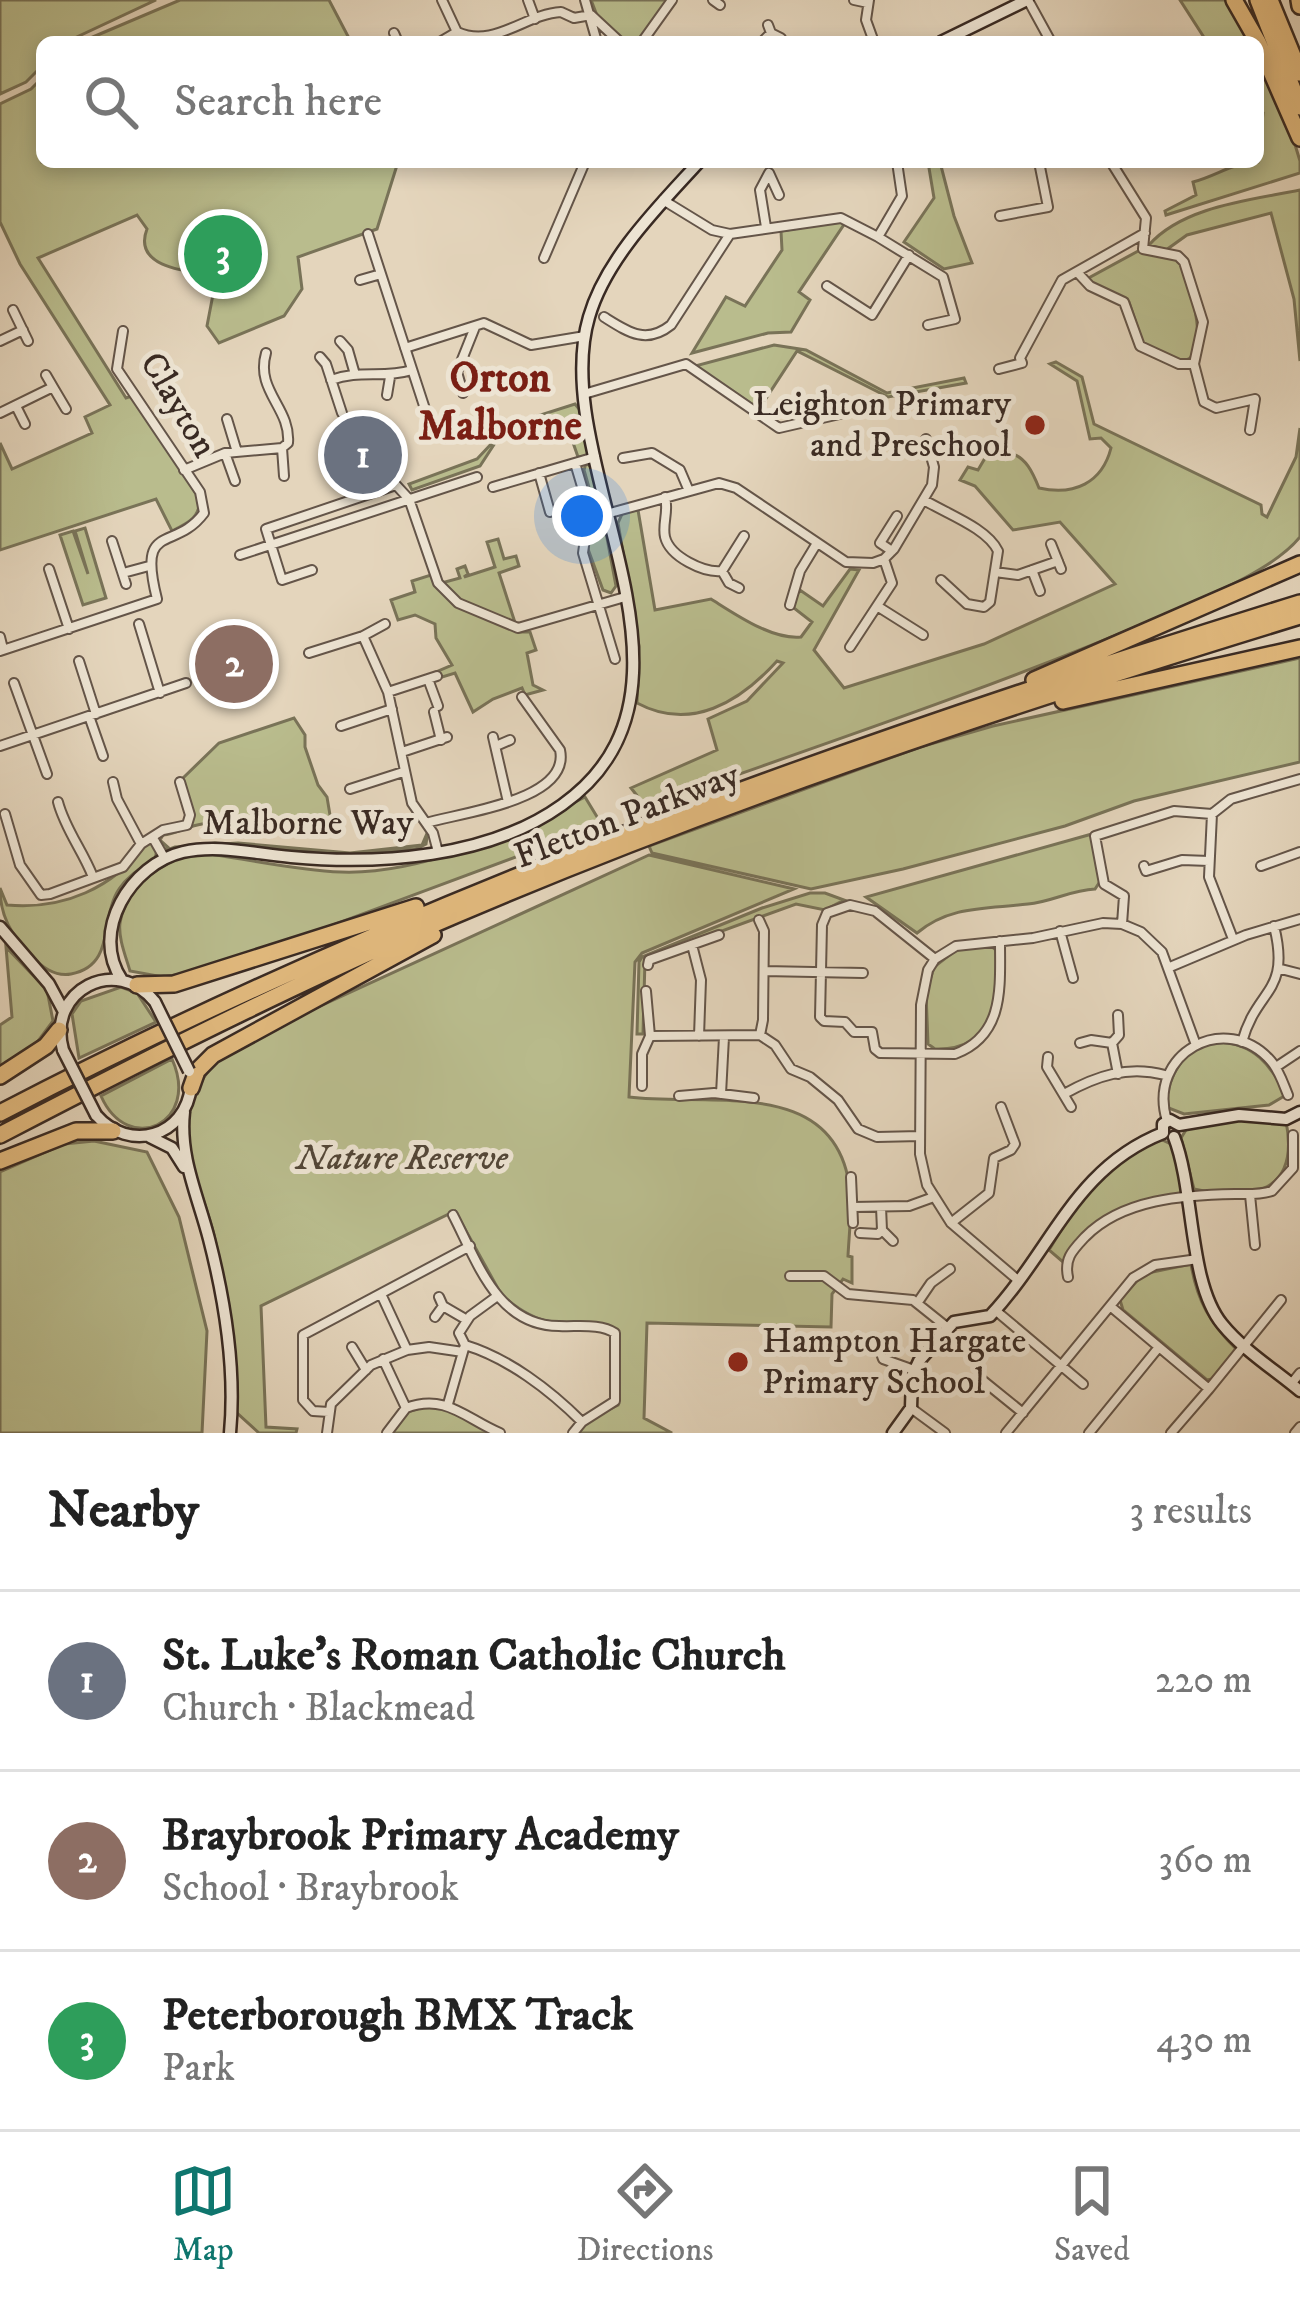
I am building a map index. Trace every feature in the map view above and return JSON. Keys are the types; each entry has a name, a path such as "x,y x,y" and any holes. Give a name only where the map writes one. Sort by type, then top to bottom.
{"highway":[{"path":"1234,0 1255,36"},
{"path":"1258,0 1300,107"},
{"path":"1270,0 1300,74"},
{"path":"1264,56 1300,138"},
{"path":"990,703 1091,653 1300,564"},
{"name":"Fletton Parkway","path":"0,1112 310,961 544,865 990,703 1300,603"},
{"name":"Fletton Parkway","path":"0,1135 319,976 504,896 719,812 973,722 1300,616"},
{"path":"973,722 1300,648"},
{"path":"130,982 174,984 544,865"},
{"path":"190,1079 213,1055 504,896"},
{"path":"0,1076 46,1046 59,1030"},
{"path":"0,1162 76,1131 113,1130"}],"street":[{"path":"442,0 457,32 465,36"},
{"path":"528,0 536,19"},
{"path":"586,0 596,36"},
{"path":"646,36 672,0"},
{"path":"854,0 869,2 866,20 872,36"},
{"path":"953,36 1028,0 1048,36"},
{"path":"491,36 554,12 574,19 591,15"},
{"path":"591,15 614,36"},
{"path":"450,36 457,32"},
{"path":"544,259 582,168"},
{"name":"Malborne Way","path":"96,981 112,946 116,913 126,892 165,859 204,849 358,860 439,852 493,838 564,804 602,764 626,714 634,668 627,597 580,374 585,336 593,306 612,269 693,168"},
{"path":"878,237 902,196 898,168"},
{"path":"1000,216 1048,207 1040,168"},
{"path":"1118,168 1146,218 1142,249 1178,256 1184,262 1204,331 1194,364 1204,402 1216,408 1255,399 1250,430"},
{"path":"766,227 760,190 770,173 779,195"},
{"path":"663,200 718,233 841,218 943,278 955,319 928,325"},
{"path":"999,369 1022,364 1020,358 1062,280 1147,232"},
{"path":"368,234 427,415"},
{"path":"607,324 644,338 670,327 730,234"},
{"path":"827,286 872,315 909,255"},
{"path":"1077,272 1090,286 1124,302 1140,346 1179,364 1194,364"},
{"path":"360,280 381,274"},
{"path":"14,310 28,341"},
{"path":"1119,315 1132,321"},
{"path":"405,348 484,323 537,346 585,336"},
{"path":"463,393 457,372 476,326"},
{"path":"0,341 23,330"},
{"name":"Clayton","path":"0,637 2,650 157,599 148,566 156,547 204,513 200,492 150,409 118,369 123,331"},
{"path":"340,341 354,371"},
{"path":"320,357 343,413"},
{"path":"184,470 226,453 282,448 290,439 288,424 265,390 261,360"},
{"path":"584,394 686,364 779,428 844,413"},
{"path":"331,380 354,371 390,377 412,370"},
{"path":"46,375 66,409"},
{"path":"387,395 390,377"},
{"path":"0,413 52,387"},
{"path":"16,406 25,424"},
{"path":"226,419 237,452"},
{"path":"610,512 719,483 736,488 851,564 888,555 924,500 934,480 926,439"},
{"path":"282,448 284,476"},
{"path":"226,453 235,482"},
{"path":"623,458 652,453 680,470 689,491"},
{"path":"493,487 597,457"},
{"path":"575,463 589,510 583,553 615,659"},
{"path":"538,473 550,512"},
{"path":"241,555 476,477"},
{"path":"312,570 282,580 266,529 396,485 409,499 438,583 458,603 518,628 627,597"},
{"path":"665,497 664,530 670,548 705,571 722,571"},
{"path":"924,500 962,524 982,530 995,544 990,602 984,607 967,604 941,580"},
{"path":"850,647 892,583 888,555 880,543 897,516"},
{"path":"722,571 744,536"},
{"path":"112,541 126,584"},
{"path":"790,605 800,572 817,543"},
{"path":"995,572 1018,575 1059,565 1051,544"},
{"path":"123,573 148,566"},
{"path":"49,569 68,629"},
{"path":"722,571 739,589"},
{"path":"1032,571 1040,591"},
{"path":"877,606 923,634"},
{"path":"139,624 160,693"},
{"path":"308,653 385,624"},
{"path":"363,636 388,692 412,802 439,852"},
{"path":"79,661 103,756"},
{"path":"388,692 432,677 444,738 402,752"},
{"path":"14,683 47,774"},
{"path":"0,746 186,683"},
{"path":"426,823 508,802 556,774 562,760 555,739 522,697"},
{"path":"340,726 392,709"},
{"path":"508,802 494,741 510,740"},
{"path":"350,789 403,772"},
{"path":"1122,924 1124,896 1104,884 1095,836 1174,811 1212,814 1231,799 1300,778"},
{"path":"113,782 116,799 141,844"},
{"path":"5,814 20,865 41,895 123,867 141,844 163,830 187,824 190,815 180,782"},
{"path":"58,802 62,820 82,848 93,877"},
{"path":"1212,814 1209,878 1233,939"},
{"path":"153,838 165,859"},
{"path":"1261,866 1300,853"},
{"path":"1144,866 1146,871 1182,860 1209,861"},
{"path":"935,959 875,911 850,905 827,913 821,925 820,1017 845,1022 854,1032 872,1032 880,1053 955,1054 976,1045 994,1021 1001,984 1000,941"},
{"path":"1170,967 1233,939 1300,919"},
{"path":"759,920 764,932 760,1035"},
{"path":"1019,1281 951,1223 932,1198 923,1172 923,984 935,959 956,946 1122,924 1154,943 1170,967 1196,1045"},
{"path":"1242,1042 1249,1017 1270,993 1281,969 1274,926"},
{"path":"1060,932 1073,978"},
{"path":"648,965 649,960 719,934"},
{"path":"2,936 49,984 64,1010"},
{"path":"692,945 701,980 700,1036"},
{"path":"112,946 116,970 155,1002 190,1079 183,1142 212,1253 228,1342 230,1433"},
{"path":"1281,969 1300,974"},
{"path":"764,971 863,973"},
{"path":"49,984 69,990 96,981 130,982"},
{"path":"80,989 64,1010 59,1030 63,1050 96,1115 130,1137 172,1126 184,1112"},
{"path":"642,1086 643,1054 650,1036 646,991"},
{"path":"1080,1043 1112,1043 1119,1035 1118,1015"},
{"path":"650,1036 760,1035 775,1045 791,1069 810,1077 838,1100 858,1130 877,1137 920,1136"},
{"path":"721,1094 724,1037"},
{"path":"1288,1095 1276,1067 1262,1053 1225,1039 1196,1045 1172,1064 1162,1100 1190,1198 1210,1304 1245,1346 1297,1383"},
{"path":"1112,1043 1118,1074"},
{"path":"1276,1067 1300,1051"},
{"path":"1046,1064 1071,1107"},
{"path":"1064,1094 1092,1078 1144,1069 1165,1076"},
{"path":"679,1096 754,1098"},
{"path":"951,1223 989,1193 990,1164 1015,1144 1000,1104"},
{"path":"892,1433 911,1408 914,1370 954,1322 981,1319 995,1310 1094,1176 1113,1159 1171,1129 1223,1116 1286,1119 1300,1109"},
{"path":"1064,1270 1067,1258 1096,1226 1121,1211 1190,1198 1272,1191 1296,1169 1293,1135"},
{"path":"148,1136 172,1148 189,1175"},
{"path":"851,1178 854,1223"},
{"path":"1250,1195 1255,1245"},
{"path":"854,1207 908,1206 932,1198"},
{"path":"881,1208 882,1230 893,1241"},
{"path":"453,1215 496,1297 524,1318 549,1326 605,1327 615,1333 615,1401 573,1433"},
{"path":"860,1233 882,1230"},
{"path":"328,1412 306,1407 303,1335 470,1246"},
{"path":"1006,1433 1145,1269 1199,1259"},
{"path":"918,1302 931,1283 950,1269"},
{"path":"790,1276 824,1276 848,1294 890,1295 918,1302 948,1328"},
{"path":"381,1294 407,1350"},
{"path":"448,1404 464,1349 459,1333 467,1320 496,1297"},
{"path":"435,1317 441,1301 467,1320"},
{"path":"1171,1433 1277,1302"},
{"path":"995,1310 1083,1384"},
{"path":"1107,1310 1209,1389"},
{"path":"878,1345 883,1359 878,1370"},
{"path":"352,1347 366,1370"},
{"path":"328,1433 331,1404 366,1370 407,1350 429,1347 490,1354 562,1402 582,1422"},
{"path":"1089,1433 1159,1347"},
{"path":"383,1359 406,1408"},
{"path":"883,1359 914,1370"},
{"path":"981,1378 1023,1413"},
{"path":"387,1433 406,1408 448,1404 500,1433"},
{"path":"911,1408 945,1433"}],"green space":[{"path":"0,0 156,0 79,36 36,36 36,72 0,94"},
{"path":"180,0 329,0 348,36 95,36"},
{"path":"591,0 670,0 643,36 618,36 598,18"},
{"path":"1180,0 1227,0 1248,36 1203,36"},
{"path":"1264,64 1278,89 1300,173 1166,215 1165,211 1196,195 1193,182 1230,168 1264,168"},
{"path":"36,84 36,168 396,168 377,229 298,257 302,289 284,316 219,343 207,326 215,284 206,274 173,268 153,258 144,241 147,229 137,215 38,258 126,398 132,396 191,483 198,510 172,531 156,499 0,550 0,443 12,469 92,433 85,417 110,405 20,264 0,222 0,104"},
{"path":"929,168 942,168 972,263 944,269 904,242 934,198"},
{"path":"1300,190 1300,361 1294,299 1271,213 1187,235 1166,250 1149,245 1199,213"},
{"path":"845,223 799,292 810,300 791,332 768,333 692,353 726,297 745,306 782,250 781,231"},
{"path":"1140,250 1183,265 1197,320 1196,350 1189,359 1174,360 1143,344 1129,302 1085,280"},
{"path":"774,345 806,350 887,393 964,378 966,383 888,397 797,351 759,409 695,366"},
{"path":"1056,362 1082,377 1094,424 1261,505 1267,517 1296,457 1300,428 1300,537 1272,562 1233,584 1094,644 646,807 631,788 717,750 708,719 747,701 783,663 777,661 731,700 695,713 657,711 637,703 639,646 618,523 623,512 638,510 655,610 711,599 766,630 801,637 812,622 790,605 800,590 823,606 850,569 859,570 814,650 844,688 984,644 1115,584 1060,522 1013,530 975,486 960,480 968,467 978,470 991,448 1020,458 1039,488 1075,488 1101,470 1111,448 1101,438 1090,439 1077,381 1050,364"},
{"path":"575,404 584,415 589,456 578,457 570,434 527,432 512,438 508,432 499,437 480,466 412,490 409,484 477,459 509,425"},
{"path":"586,463 594,469 616,586 611,593 603,590 588,549 594,505"},
{"path":"85,528 106,598 83,605 60,535 73,531 88,574 75,531"},
{"path":"498,539 504,559 516,556 519,566 499,573 518,632 530,632 536,650 527,653 533,685 543,690 525,695 522,688 473,712 455,673 439,678 436,672 452,665 436,638 435,624 415,615 398,620 391,600 415,592 412,581 434,574 438,584 460,578 457,569 465,566 468,574 464,577 495,567 487,542"},
{"path":"1300,658 1300,762 1134,801 1065,826 811,889 652,853 649,846 920,747 993,726"},
{"path":"294,718 305,735 318,785 327,797 332,827 218,822 163,835 160,840 170,849 203,845 172,851 162,848 158,840 164,833 189,825 182,779 219,743"},
{"path":"585,797 602,825 217,968 163,977 130,971 120,935 124,910 147,877 183,856 195,852 341,872 402,867 498,837"},
{"path":"428,831 426,844 416,849 348,854 225,844 350,853 422,845"},
{"path":"1092,834 1101,880 1095,889 1036,903 956,913 917,933 866,897"},
{"path":"152,842 155,859 119,889 101,951 85,969 71,974 53,972 17,940 4,916 0,888 7,905 67,899 103,884"},
{"name":"Nature Reserve","path":"649,855 794,889 642,953 635,962 629,1097 765,1104 796,1113 822,1129 840,1154 851,1199 848,1256 852,1257 852,1283 843,1279 832,1294 831,1327 647,1323 644,1418 672,1433 577,1433 593,1417 618,1405 618,1331 603,1325 545,1320 512,1303 501,1294 455,1211 261,1306 266,1427 297,1429 296,1433 259,1433 236,1412 223,1279 189,1146 189,1116 204,1078 231,1047"},
{"path":"810,893 844,900 825,910 796,904 645,959 643,1034 637,1034 642,957"},
{"path":"990,945 996,950 996,968 989,1019 971,1041 935,1049 928,1044 926,993 934,967 956,950"},
{"path":"6,947 47,990 53,1021 27,1056 0,1073 0,1025 12,1017"},
{"path":"121,987 137,993 156,1022 79,1058 72,1014 81,1001"},
{"path":"1218,1042 1242,1046 1260,1058 1286,1095 1269,1105 1184,1114 1166,1107 1180,1064 1195,1050"},
{"path":"172,1059 177,1101 169,1115 158,1125 143,1128 113,1115 101,1096"},
{"path":"1226,1118 1286,1121 1286,1163 1267,1187 1235,1194 1194,1189 1181,1138 1189,1125"},
{"path":"1160,1139 1173,1145 1185,1191 1181,1196 1113,1214 1087,1232 1063,1262 1049,1250 1077,1204 1113,1163"},
{"path":"94,1141 147,1152 179,1217 207,1331 202,1433 0,1433 0,1172 64,1144"},
{"path":"1191,1264 1206,1311 1237,1350 1207,1380 1123,1310 1120,1300 1143,1274"},
{"path":"430,1405 452,1409 491,1433 391,1433 407,1412"}],"place":[{"name":"Peterborough BMX Track","path":"223,254"},
{"name":"Leighton Primary and Preschool","path":"1035,425"},
{"name":"St. Luke's Roman Catholic Church","path":"363,455"},
{"name":"Braybrook Primary Academy","path":"234,664"},
{"name":"Hampton Hargate Primary School","path":"738,1362"}],"district":[{"name":"Orton Malborne","path":"500,403"}]}
